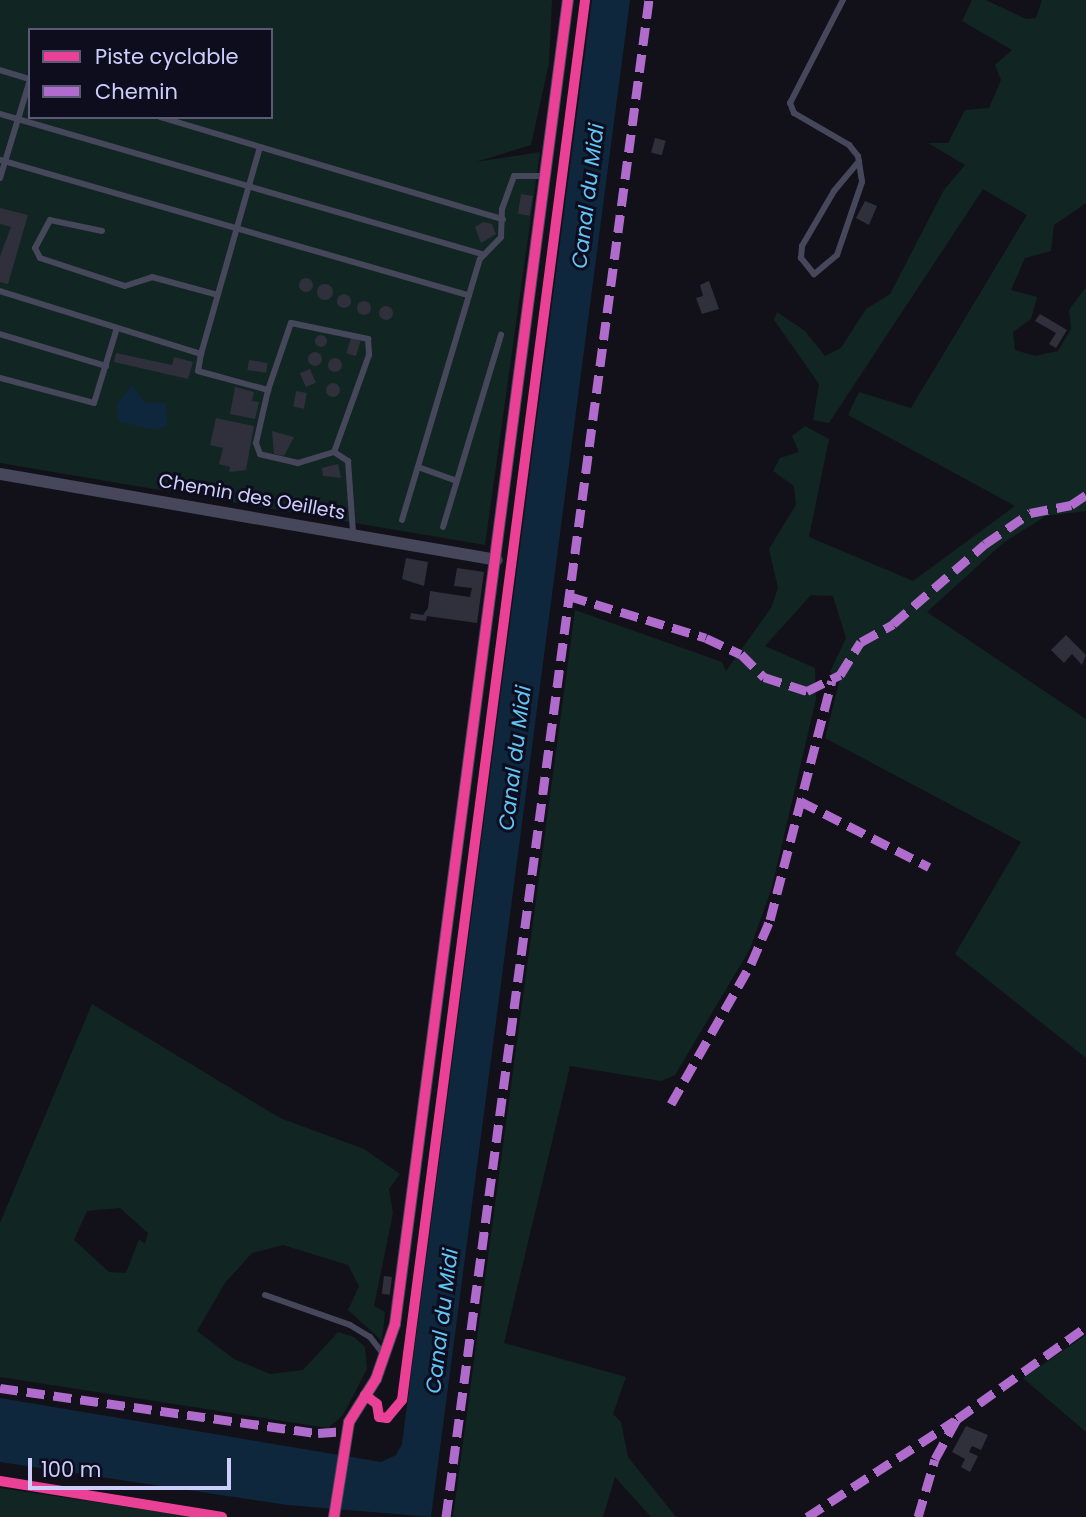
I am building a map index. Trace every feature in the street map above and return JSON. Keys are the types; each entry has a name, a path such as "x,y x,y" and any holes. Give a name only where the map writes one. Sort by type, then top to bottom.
{"street":[{"path":"334,1517 345,1440 353,1413 386,1357 398,1302 497,560 568,0"},
{"name":"Chemin des Oeillets","path":"0,474 497,560"}],"lane":[{"path":"843,0 790,103 794,113 849,145 859,161 862,182 837,255 814,274 801,258 802,246 834,191 859,161"},
{"path":"0,70 28,78"},
{"path":"0,178 3,160 28,86"},
{"path":"0,114 482,254"},
{"path":"167,119 503,219"},
{"path":"260,147 198,371 268,390"},
{"path":"3,160 469,295"},
{"path":"402,520 482,254 501,237 514,176 546,176"},
{"path":"102,231 50,220 35,247 40,258 125,286 152,277 218,295"},
{"path":"0,291 201,354"},
{"path":"334,452 369,355 368,339 291,323 268,390 256,443 260,454 298,463 334,452 348,461 353,533"},
{"path":"0,378 93,403 117,328"},
{"path":"0,334 106,366"},
{"path":"443,527 501,335"},
{"path":"418,467 457,481"},
{"path":"265,1296 350,1325 370,1337 386,1357"}],"green space":[{"path":"0,0 552,0 549,63 531,145 476,162 540,152 485,545 0,463"},
{"path":"972,0 986,0 1026,19 1036,18 1042,0 1086,0 1086,203 1054,225 1051,251 1025,258 1011,290 1037,297 1031,319 1013,332 1015,350 1035,356 1058,351 1071,329 1069,310 1086,287 1086,511 1046,516 1003,543 927,612 1086,719 1086,1058 955,954 1021,842 825,738 840,679 830,672 846,638 833,596 811,595 765,646 815,668 816,699 772,887 750,949 675,1075 661,1081 570,1066 504,1343 626,1377 613,1414 621,1422 628,1457 676,1517 651,1517 615,1477 603,1517 453,1517 575,610 722,662 726,671 771,608 778,588 769,549 796,505 794,486 773,471 780,458 799,452 792,436 805,426 829,439 809,537 913,581 1015,506 848,415 859,392 911,408 1027,215 983,189 829,423 813,420 819,384 774,320 777,312 805,331 825,356 841,348 866,309 890,294 944,190 965,165 928,143 948,143 965,110 989,108 1001,80 995,65 1012,50 962,21"},
{"path":"92,1004 280,1118 364,1149 400,1174 389,1189 393,1213 374,1306 385,1312 382,1341 348,1310 359,1286 348,1265 283,1245 252,1253 225,1283 197,1331 234,1359 270,1374 303,1370 338,1332 354,1337 365,1347 367,1369 343,1415 328,1428 0,1377 0,1223","holes":["120,1208 148,1233 145,1244 139,1239 126,1273 109,1272 74,1240 87,1211"]},
{"path":"1086,1335 1086,1432 1023,1378"},
{"path":"0,1488 196,1517 0,1517"}],"water":[{"name":"Canal du Midi","path":"592,0 630,0 431,1517 288,1505 0,1462 0,1398 381,1462 396,1455 402,1444"},
{"path":"132,386 145,402 166,403 167,426 156,430 119,422 116,405"}],"building":[{"path":"655,138 666,141 662,155 651,152"},
{"path":"521,194 533,196 530,216 518,214"},
{"path":"865,201 877,206 869,225 856,218"},
{"path":"0,208 28,215 8,284 0,282 0,256 11,227 0,224"},
{"path":"483,222 492,224 496,234 481,243 475,227"},
{"path":"306,278 311,280 311,290 306,292 301,290 299,285 301,280"},
{"path":"709,281 719,309 702,314 696,298 703,296 700,285"},
{"path":"322,284 328,284 333,292 331,298 322,300 317,295 317,289"},
{"path":"344,294 349,296 349,306 344,308 339,306 337,301 339,296"},
{"path":"364,301 369,303 369,313 364,315 359,313 357,308 359,303"},
{"path":"386,306 391,308 391,318 386,320 381,318 379,313 381,308"},
{"path":"1040,314 1067,330 1056,348 1049,344 1056,333 1035,321"},
{"path":"316,336 326,336 326,346 316,346"},
{"path":"351,338 361,341 356,356 346,353"},
{"path":"315,352 320,354 320,364 315,366 310,364 308,359 310,354"},
{"path":"116,353 172,365 174,357 193,362 188,379 114,362"},
{"path":"332,358 338,358 342,365 338,372 332,372 328,368 328,362"},
{"path":"249,360 268,363 266,373 247,370"},
{"path":"310,369 316,383 306,387 300,373"},
{"path":"330,383 336,383 340,390 336,397 330,397 326,393 326,387"},
{"path":"235,387 254,392 252,401 259,402 255,419 230,414"},
{"path":"296,391 307,393 304,409 293,407"},
{"path":"216,418 254,426 246,470 229,472 230,467 219,464 223,448 210,445"},
{"path":"272,431 294,437 284,456 274,454"},
{"path":"338,464 341,478 323,476 322,468"},
{"path":"406,558 428,562 424,586 402,579"},
{"path":"457,568 484,572 477,623 427,616 426,621 410,619 411,613 423,615 428,608 430,591 470,597 472,588 454,586"},
{"path":"1066,635 1086,655 1082,665 1072,654 1064,663 1051,650"},
{"path":"384,1276 392,1277 390,1295 382,1294"},
{"path":"966,1426 988,1435 981,1450 972,1446 969,1452 978,1456 970,1472 961,1467 965,1459 952,1452"}],"marked path":[{"path":"446,1517 649,0"},
{"path":"569,596 706,638 741,654 764,677 807,691 840,675 861,642 893,624 985,544 1030,513 1071,505 1086,495"},
{"path":"671,1104 751,964 770,920 832,681"},
{"path":"800,801 929,867"},
{"path":"918,1517 935,1459 957,1419 1086,1327"},
{"path":"0,1388 318,1433 346,1431"},
{"path":"807,1517 954,1421"}],"cycle path":[{"path":"334,1517 349,1422 376,1379 395,1324 568,0"},
{"path":"365,1395 377,1404 379,1417 387,1418 402,1400 585,0"},
{"path":"0,1481 222,1517"}]}
